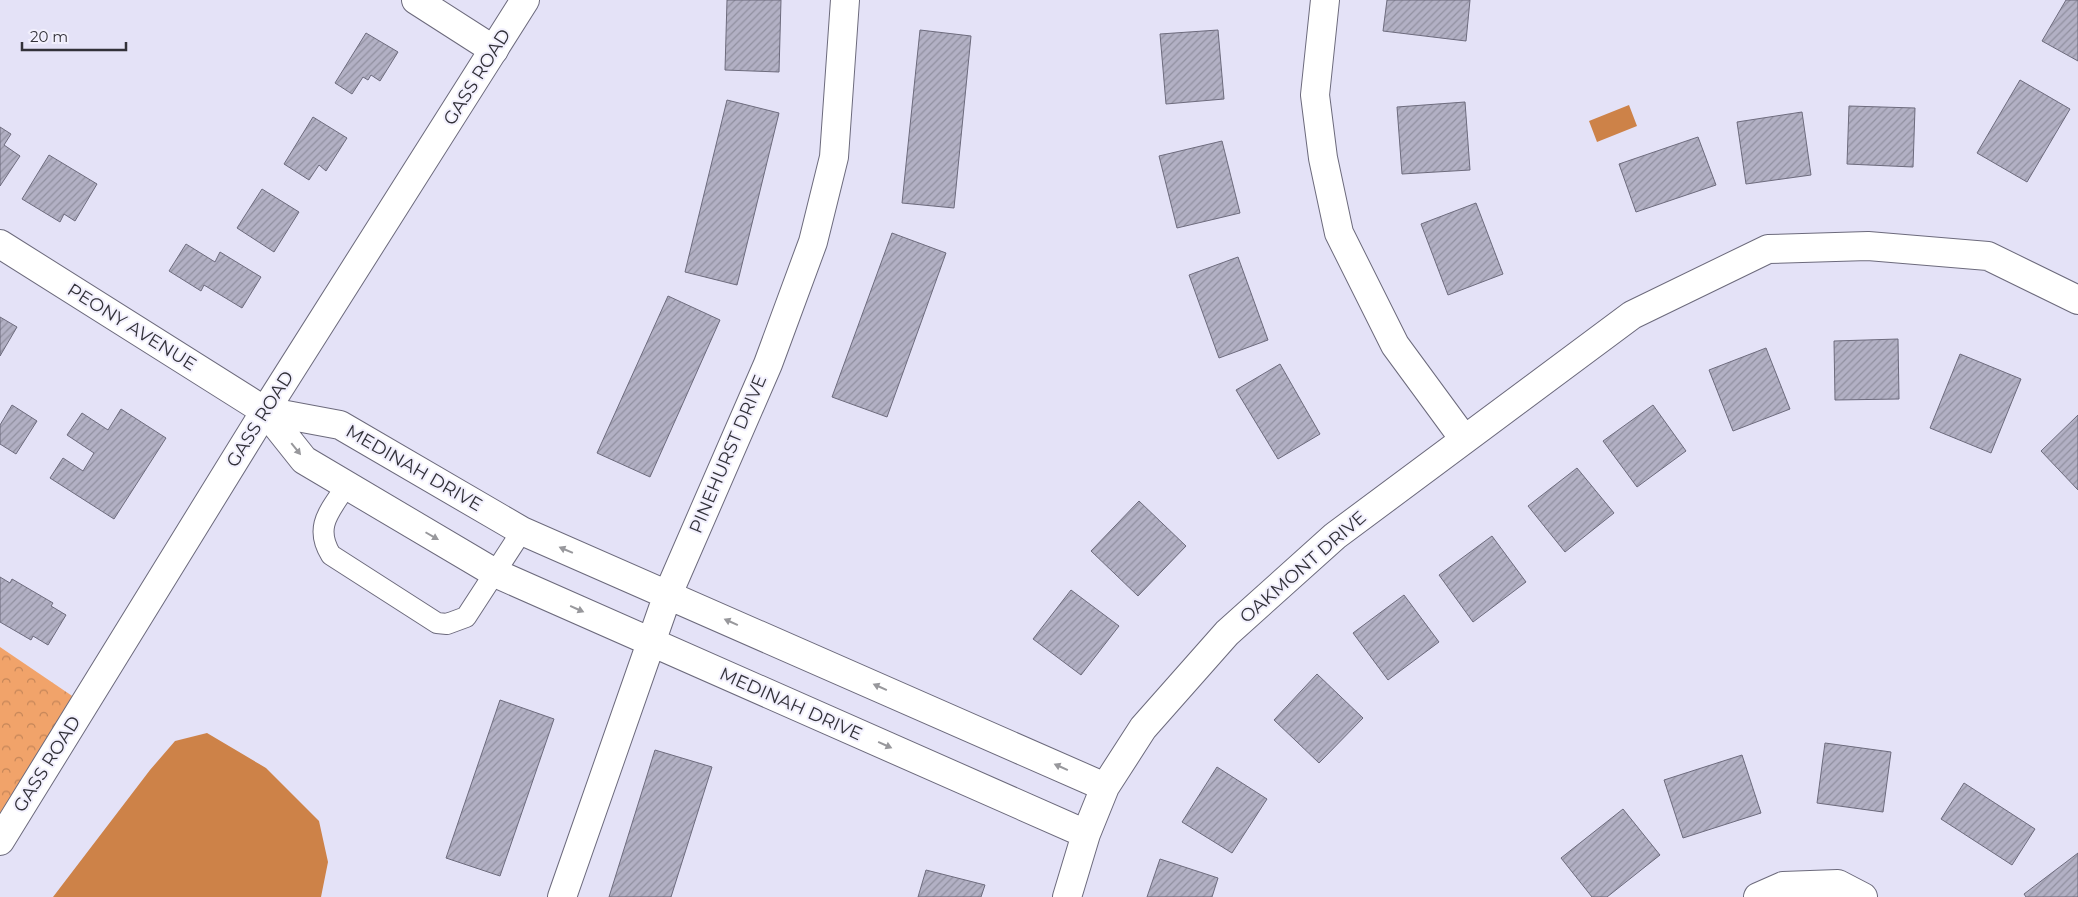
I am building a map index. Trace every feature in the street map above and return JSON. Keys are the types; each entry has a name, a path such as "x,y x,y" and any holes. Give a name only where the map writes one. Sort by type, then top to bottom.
{"street":[{"path":"416,0 494,50"},
{"name":"GASS ROAD","path":"0,841 265,411 525,0"},
{"name":"PINEHURST DRIVE","path":"562,897 668,594 768,364 813,242 834,157 845,0"},
{"path":"1325,0 1315,95 1323,158 1340,233 1394,345 1464,440"},
{"name":"PEONY AVENUE","path":"0,244 265,411"},
{"name":"OAKMONT DRIVE","path":"1067,897 1086,834 1105,787 1143,728 1227,633 1335,536 1632,315 1768,249 1868,246 1988,256 2074,290"},
{"name":"MEDINAH DRIVE","path":"265,411 340,425 522,532 668,594 1105,787"},
{"name":"MEDINAH DRIVE","path":"265,411 304,460 495,573 1086,834"},
{"path":"1758,897 1783,886 1838,884 1863,897"}],"lane":[{"path":"346,486 325,518 323,527 326,547 331,555 437,623 447,624 466,617 522,532"}],"green space":[{"path":"0,647 84,704 0,841"}],"shaded area":[{"path":"1629,105 1637,126 1597,142 1589,121"},
{"path":"207,733 266,768 319,821 328,862 321,897 53,897 150,770 175,741"}],"building":[{"path":"727,0 781,0 779,72 725,70"},
{"path":"1387,0 1470,0 1466,41 1383,31"},
{"path":"2066,0 2078,0 2078,61 2042,41"},
{"path":"920,30 971,36 954,208 902,203"},
{"path":"1218,30 1224,99 1166,104 1160,34"},
{"path":"366,33 398,52 380,81 371,75 368,80 363,77 352,94 335,83"},
{"path":"2020,80 2070,109 2027,182 1977,153"},
{"path":"727,100 779,113 737,285 685,272"},
{"path":"1465,102 1470,170 1402,174 1397,107"},
{"path":"1849,106 1915,108 1913,167 1847,164"},
{"path":"1802,112 1811,175 1746,184 1737,122"},
{"path":"313,117 347,138 326,171 319,165 309,180 284,164"},
{"path":"0,127 11,134 4,145 20,156 0,186"},
{"path":"1698,137 1716,185 1636,212 1619,164"},
{"path":"1222,141 1240,213 1177,228 1159,156"},
{"path":"49,155 97,184 75,221 64,214 60,222 22,199"},
{"path":"262,189 299,212 274,252 237,228"},
{"path":"1476,203 1503,274 1448,295 1421,224"},
{"path":"892,233 946,253 887,417 832,397"},
{"path":"186,244 215,262 220,252 261,277 242,308 204,285 201,291 169,271"},
{"path":"1238,257 1268,340 1219,358 1189,275"},
{"path":"668,296 720,320 650,477 597,453"},
{"path":"0,317 17,327 0,356"},
{"path":"1898,339 1899,399 1835,400 1834,341"},
{"path":"1766,348 1790,409 1733,431 1709,370"},
{"path":"1960,354 2021,379 1991,453 1930,428"},
{"path":"1280,364 1320,434 1278,459 1236,390"},
{"path":"12,405 37,421 16,454 0,444 0,425"},
{"path":"1653,405 1686,451 1637,487 1603,441"},
{"path":"121,409 166,438 114,519 50,478 63,458 83,471 94,453 67,435 82,413 108,430"},
{"path":"2078,415 2078,490 2041,451"},
{"path":"1577,468 1614,513 1565,552 1528,506"},
{"path":"1139,501 1186,546 1138,596 1091,551"},
{"path":"1492,536 1526,582 1473,622 1439,575"},
{"path":"0,577 10,583 12,579 53,603 51,606 66,615 48,645 33,636 31,640 0,622"},
{"path":"1071,590 1119,626 1081,675 1033,639"},
{"path":"1404,595 1439,642 1388,680 1353,633"},
{"path":"1317,674 1363,718 1319,763 1274,720"},
{"path":"500,700 554,719 500,876 446,858"},
{"path":"1825,743 1891,752 1883,812 1817,803"},
{"path":"655,750 712,767 671,897 609,897"},
{"path":"1742,755 1761,813 1683,838 1664,780"},
{"path":"1217,767 1267,799 1232,853 1182,822"},
{"path":"1964,783 2035,829 2012,865 1941,819"},
{"path":"1623,809 1660,855 1607,897 1592,897 1561,858"},
{"path":"2078,853 2078,897 2026,897 2024,894"},
{"path":"1160,859 1218,878 1212,897 1147,897"},
{"path":"926,870 985,885 981,897 918,897"}]}
